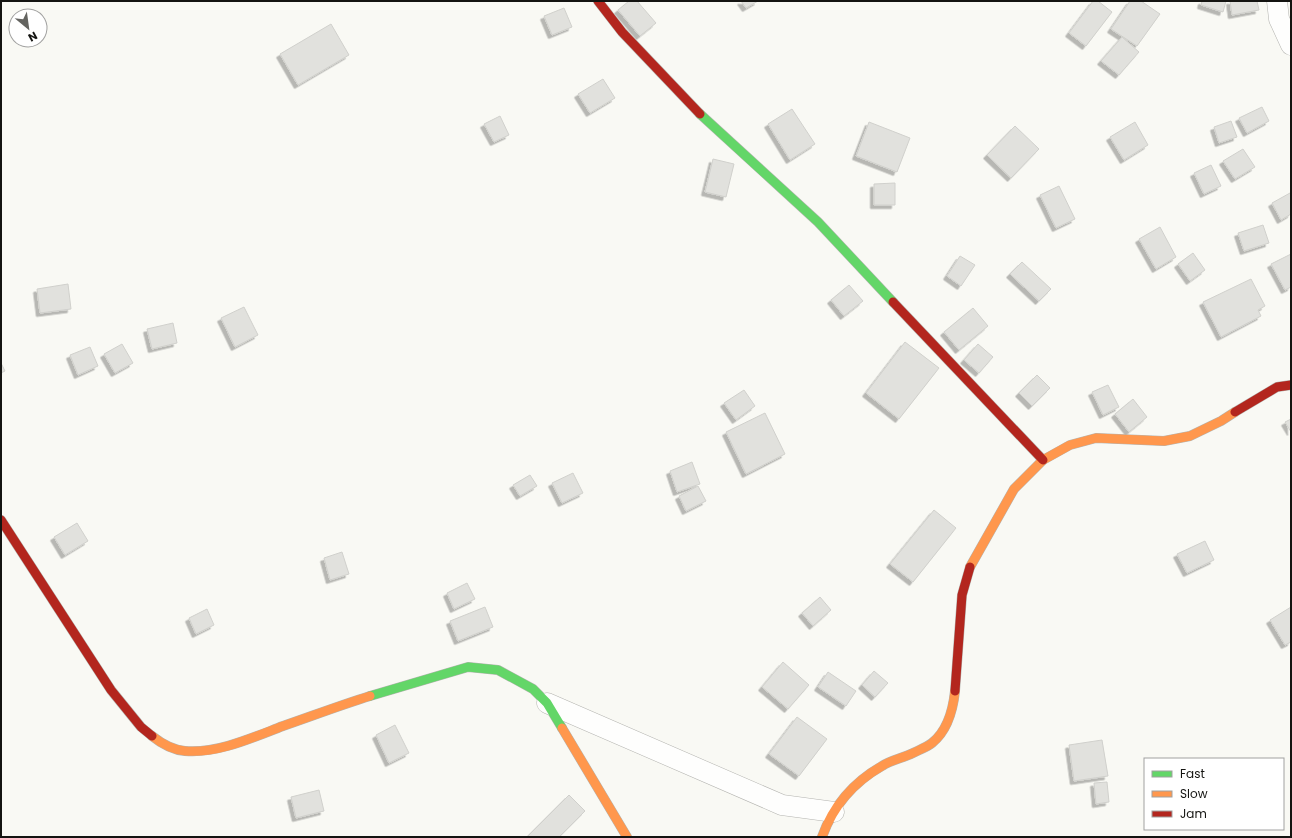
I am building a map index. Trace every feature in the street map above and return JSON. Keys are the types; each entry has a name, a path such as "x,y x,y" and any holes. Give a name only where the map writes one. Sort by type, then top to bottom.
{"street":[{"path":"598,1 622,32 701,116 818,222 1043,460"},
{"path":"1277,1 1279,19 1291,45"},
{"path":"822,837 827,823 841,800 862,780 883,766 932,743 946,728 954,702 962,595 972,564 1014,489 1043,460 1070,445 1096,438 1164,441 1190,436 1221,420 1277,387 1291,385"},
{"path":"1,520 111,690 141,727 162,744 185,751 209,750 238,743 336,707 411,683 468,667 498,670 533,689 548,703 627,837"},
{"path":"548,703 782,805 834,812"}],"building":[{"path":"629,1 637,1 656,23 640,36 618,10"},
{"path":"741,1 758,1 746,8"},
{"path":"1093,1 1098,1 1112,12 1086,46 1069,33"},
{"path":"1130,1 1141,1 1160,14 1137,46 1111,29"},
{"path":"1202,1 1226,1 1223,12 1201,5"},
{"path":"1230,1 1257,1 1259,10 1232,15"},
{"path":"564,8 572,27 552,35 544,16"},
{"path":"331,24 349,55 298,85 280,54"},
{"path":"1122,37 1139,52 1119,75 1101,61"},
{"path":"603,79 615,98 590,113 578,94"},
{"path":"1262,107 1269,121 1247,133 1239,118"},
{"path":"792,109 815,144 790,160 768,124"},
{"path":"500,116 509,135 494,142 484,124"},
{"path":"1231,121 1237,137 1219,143 1214,127"},
{"path":"869,122 910,138 897,172 856,156"},
{"path":"1135,122 1148,145 1124,160 1110,137"},
{"path":"1015,126 1039,149 1011,178 987,155"},
{"path":"1243,149 1255,167 1235,179 1223,161"},
{"path":"713,159 734,164 726,197 705,192"},
{"path":"1211,165 1221,186 1204,194 1194,173"},
{"path":"895,183 895,205 874,205 874,184"},
{"path":"1059,186 1075,219 1056,228 1040,195"},
{"path":"1290,193 1291,214 1281,220 1272,203"},
{"path":"1263,225 1269,243 1244,251 1238,233"},
{"path":"1160,227 1176,257 1156,269 1139,239"},
{"path":"1193,253 1205,270 1190,281 1178,264"},
{"path":"1291,254 1291,287 1285,290 1271,264"},
{"path":"960,256 975,265 961,286 947,276"},
{"path":"1022,262 1051,289 1039,301 1010,274"},
{"path":"1251,279 1265,306 1258,310 1261,316 1221,337 1203,302"},
{"path":"68,284 71,309 40,313 37,289"},
{"path":"849,285 863,301 844,316 831,300"},
{"path":"244,307 258,335 235,347 221,318"},
{"path":"973,308 988,326 959,350 944,332"},
{"path":"173,323 177,343 152,349 147,329"},
{"path":"905,342 939,368 899,419 866,393"},
{"path":"122,344 133,363 115,373 104,354"},
{"path":"978,344 993,357 979,373 964,360"},
{"path":"90,347 98,366 78,375 70,355"},
{"path":"1,363 5,371 1,373"},
{"path":"1037,375 1050,388 1032,406 1019,393"},
{"path":"1108,385 1119,407 1103,415 1092,392"},
{"path":"744,390 755,406 736,420 724,403"},
{"path":"1133,399 1147,417 1129,432 1115,414"},
{"path":"765,413 785,454 746,474 726,432"},
{"path":"1291,419 1291,432 1285,422"},
{"path":"692,462 700,484 677,492 670,471"},
{"path":"573,473 583,493 562,503 552,483"},
{"path":"530,475 537,486 520,496 513,485"},
{"path":"698,486 706,501 686,511 679,496"},
{"path":"934,510 956,528 913,582 890,564"},
{"path":"77,523 88,541 65,555 54,537"},
{"path":"1205,541 1214,560 1187,573 1177,554"},
{"path":"342,552 349,574 330,580 324,558"},
{"path":"467,583 475,599 454,609 447,593"},
{"path":"820,597 831,610 813,626 802,613"},
{"path":"485,607 493,627 458,641 450,621"},
{"path":"1291,607 1291,642 1285,645 1270,620"},
{"path":"207,609 214,625 196,634 189,618"},
{"path":"783,662 809,685 788,709 762,687"},
{"path":"874,671 888,683 875,697 862,685"},
{"path":"828,672 856,691 846,706 818,687"},
{"path":"797,717 827,739 799,776 769,754"},
{"path":"395,725 409,753 389,763 376,735"},
{"path":"1102,740 1108,776 1074,781 1069,745"},
{"path":"1107,782 1109,802 1096,804 1094,783"},
{"path":"319,790 324,811 296,818 291,797"},
{"path":"569,795 585,811 559,837 527,837"}],"traffic: fast":[{"path":"700,114 818,222 893,302"},
{"path":"370,696 468,667 498,670 533,689 547,703 562,728"}],"traffic: slow":[{"path":"970,567 1014,489 1043,460 1070,445 1096,438 1164,441 1190,436 1221,421 1235,412"},
{"path":"822,837 838,805 862,779 886,764 925,747 937,738 948,720 953,705 955,691"},
{"path":"152,736 164,744 176,749 185,751 210,750 248,740 283,726 370,696"},
{"path":"562,728 627,837"}],"traffic: jam":[{"path":"598,1 622,32 700,114"},
{"path":"893,302 1043,460"},
{"path":"1235,412 1277,387 1291,385"},
{"path":"1,520 111,690 141,727 152,736"},
{"path":"955,691 962,595 970,567"}]}
